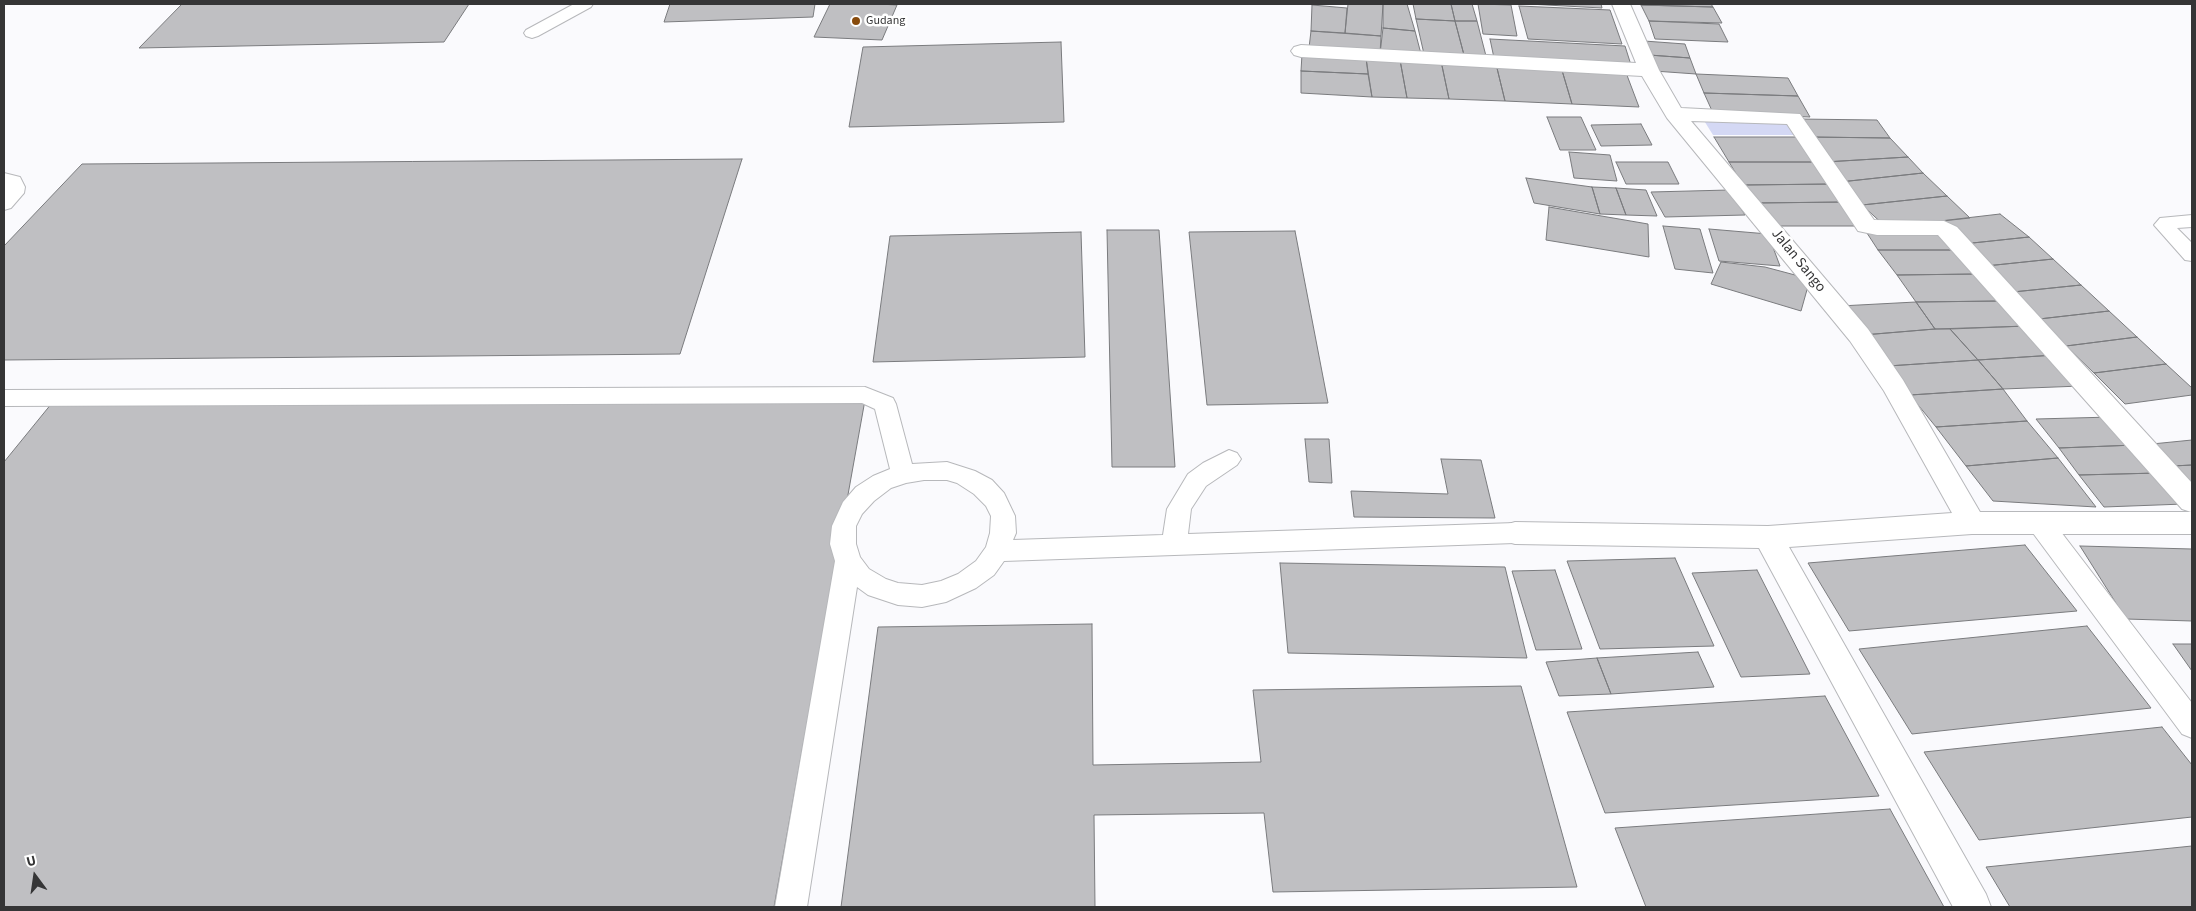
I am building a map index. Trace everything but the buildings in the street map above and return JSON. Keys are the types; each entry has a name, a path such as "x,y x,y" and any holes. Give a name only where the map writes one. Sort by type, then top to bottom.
{"street":[{"name":"Jalan Sango","path":"1621,4 1649,70 1674,114 1859,335 1894,386 1972,523"},
{"path":"1301,51 1649,70"},
{"path":"1674,114 1793,118 1798,122 1827,170 1866,226 1877,228 1944,228 2192,501"},
{"path":"1515,533 1768,536 1972,523 2192,522"},
{"path":"1768,536 1973,907"}],"lane":[{"path":"532,33 585,4"},
{"path":"4,180 13,181 15,187 14,193 4,204"},
{"path":"2192,221 2167,222 2164,225 2192,255"},
{"path":"4,398 864,394 886,404 903,474"},
{"path":"1174,545 1179,509 1187,495 1197,480 1211,469 1229,460"},
{"path":"924,470 946,471 966,477 983,487 995,500 1003,516 1003,533 997,551 985,568 967,581 946,591 922,596 898,594 877,588 860,576 848,561 843,544 844,526 852,509 865,494 882,482 903,474 924,470"},
{"path":"2039,522 2192,725"},
{"path":"997,551 1515,533"},
{"path":"791,907 848,561"}],"shaded area":[{"path":"1703,119 1788,119 1798,135 1713,135"}],"place":[{"name":"Gudang","path":"856,21"}]}
